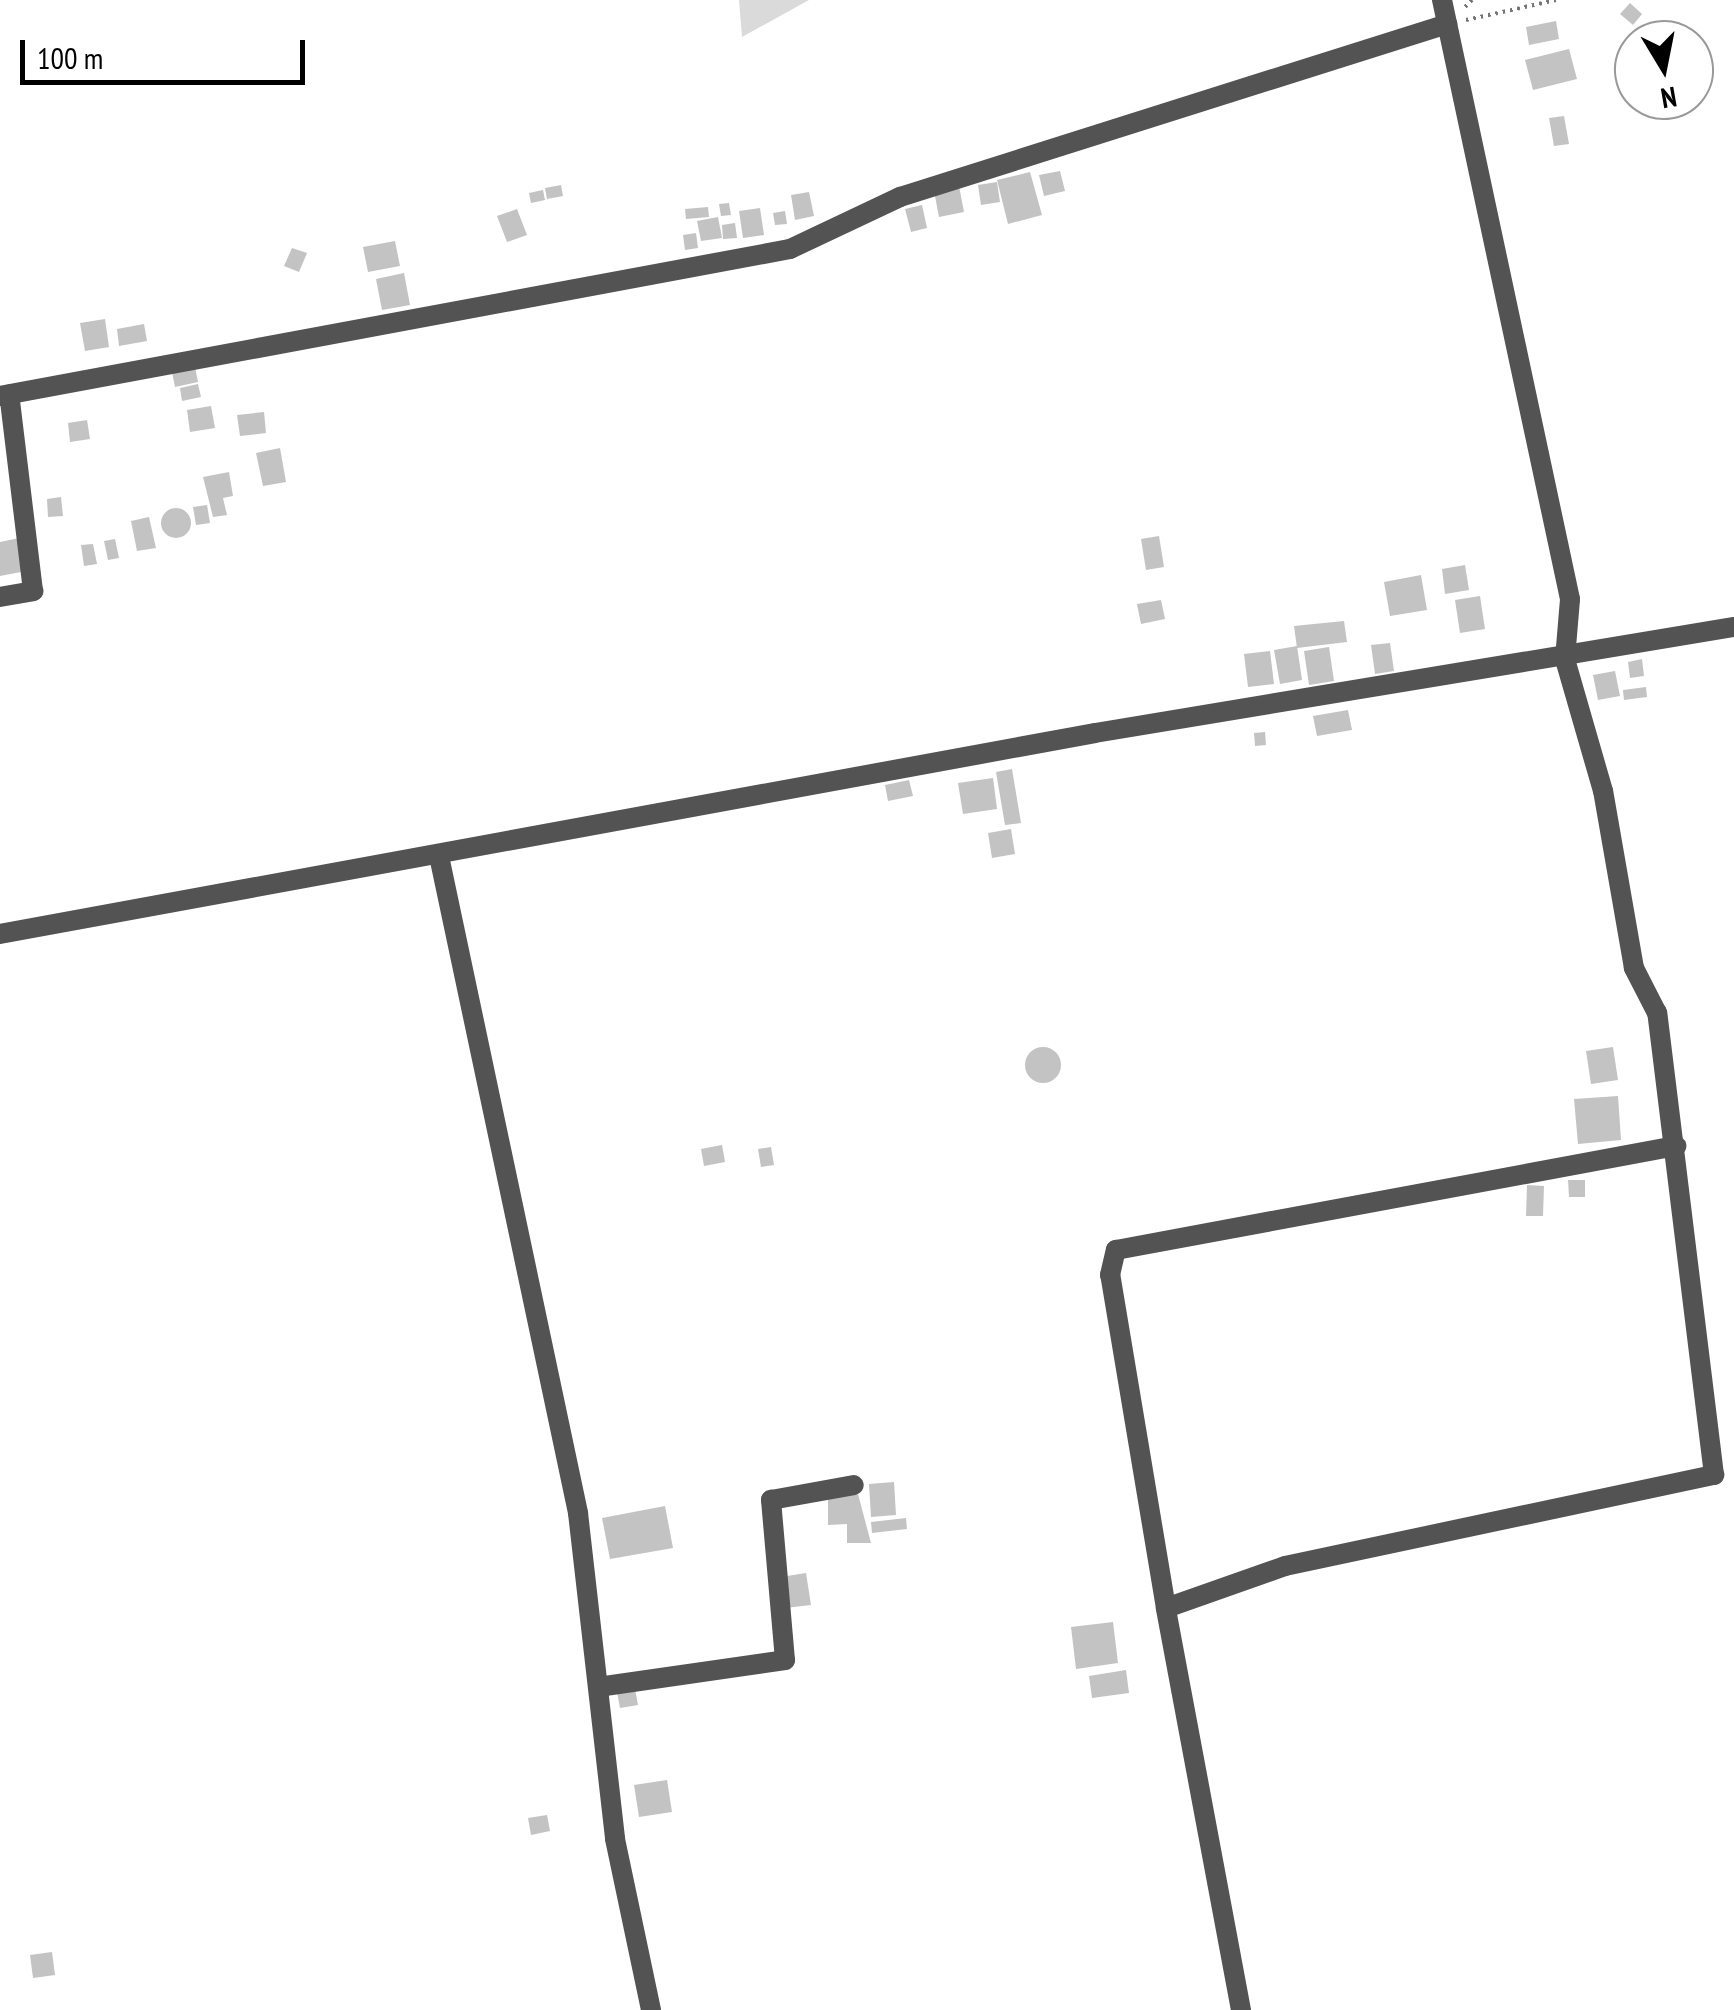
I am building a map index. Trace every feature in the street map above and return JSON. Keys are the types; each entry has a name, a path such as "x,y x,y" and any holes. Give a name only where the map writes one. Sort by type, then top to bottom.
{"street":[{"path":"1166,1608 1284,1566 1714,1475 1657,1012 1634,968 1603,791 1564,659 1570,599 1442,0"},
{"path":"0,597 33,591 5,395 790,249 900,197 1447,24"},
{"path":"0,934 1095,733 1564,659 1734,627"},
{"path":"439,856 578,1513 614,1839 651,2010"},
{"path":"1240,2010 1110,1275 1116,1250 1676,1146"},
{"path":"598,1687 785,1660 771,1500 854,1485"}],"path":[{"path":"1447,24 1556,0"}],"shaded area":[{"path":"739,0 809,0 742,37"}],"building":[{"path":"1630,3 1642,14 1637,20 1627,20 1620,14"},
{"path":"1556,21 1559,39 1529,45 1526,27"},
{"path":"1569,49 1577,79 1533,90 1525,60"},
{"path":"1564,116 1569,144 1554,146 1549,118"},
{"path":"1060,171 1065,191 1044,196 1039,175"},
{"path":"1030,172 1042,215 1008,224 997,180"},
{"path":"997,182 1000,202 981,205 978,185"},
{"path":"561,185 563,196 547,199 545,188"},
{"path":"959,186 964,212 939,217 934,191"},
{"path":"543,190 545,200 531,203 529,193"},
{"path":"809,192 814,216 795,220 791,195"},
{"path":"729,203 731,215 721,216 719,204"},
{"path":"922,205 927,228 911,232 905,209"},
{"path":"708,207 709,217 686,219 685,209"},
{"path":"760,208 764,235 743,238 739,211"},
{"path":"517,209 527,235 507,242 497,216"},
{"path":"785,211 787,224 775,225 773,213"},
{"path":"718,217 722,238 701,241 697,221"},
{"path":"735,223 737,238 723,239 722,225"},
{"path":"696,233 698,248 685,250 683,235"},
{"path":"395,241 400,266 368,272 363,247"},
{"path":"292,248 307,253 299,272 284,266"},
{"path":"404,273 410,305 382,310 376,279"},
{"path":"105,319 109,347 85,351 80,323"},
{"path":"144,324 147,341 119,346 117,329"},
{"path":"194,362 198,382 175,387 171,367"},
{"path":"198,384 201,397 182,401 180,388"},
{"path":"211,406 215,428 190,432 187,410"},
{"path":"264,412 266,433 240,436 237,415"},
{"path":"87,420 90,439 70,442 68,423"},
{"path":"280,448 286,482 263,486 256,453"},
{"path":"229,472 233,496 223,498 227,515 213,517 203,477"},
{"path":"61,497 63,516 48,517 47,499"},
{"path":"207,505 210,523 196,525 193,507"},
{"path":"176,508 186,513 191,523 186,533 176,538 166,533 161,523 166,513"},
{"path":"149,517 156,548 137,551 131,521"},
{"path":"1159,536 1164,567 1146,570 1141,539"},
{"path":"19,538 26,571 0,576 0,542"},
{"path":"115,539 119,558 108,560 104,541"},
{"path":"93,544 97,564 84,566 81,545"},
{"path":"1465,565 1469,590 1445,594 1442,569"},
{"path":"1421,575 1427,610 1390,616 1384,582"},
{"path":"1480,596 1485,629 1460,633 1455,600"},
{"path":"1161,600 1165,619 1141,624 1137,604"},
{"path":"1344,621 1347,642 1297,648 1294,626"},
{"path":"1390,643 1394,671 1375,674 1371,645"},
{"path":"1297,646 1302,680 1280,684 1274,650"},
{"path":"1329,647 1334,681 1309,685 1304,651"},
{"path":"1270,651 1274,684 1248,687 1244,654"},
{"path":"1642,659 1644,676 1630,678 1628,662"},
{"path":"1615,671 1620,696 1598,700 1593,675"},
{"path":"1646,687 1647,697 1624,700 1623,690"},
{"path":"1348,710 1352,730 1317,736 1313,716"},
{"path":"1265,732 1266,745 1255,746 1254,733"},
{"path":"1012,769 1021,823 1005,825 996,772"},
{"path":"993,778 997,809 963,814 958,783"},
{"path":"909,780 913,796 888,801 885,785"},
{"path":"1011,829 1015,854 992,858 988,833"},
{"path":"1043,1047 1056,1052 1061,1065 1056,1078 1043,1083 1030,1078 1025,1065 1030,1052"},
{"path":"1613,1047 1618,1080 1591,1084 1586,1051"},
{"path":"1618,1096 1621,1140 1578,1144 1574,1099"},
{"path":"722,1145 725,1162 704,1166 701,1149"},
{"path":"771,1147 774,1165 761,1167 758,1149"},
{"path":"1568,1180 1585,1180 1585,1197 1569,1197"},
{"path":"1527,1185 1544,1186 1543,1216 1526,1216"},
{"path":"894,1482 896,1515 871,1517 869,1484"},
{"path":"858,1494 871,1543 847,1543 847,1524 828,1525 828,1495"},
{"path":"665,1506 673,1548 610,1559 602,1518"},
{"path":"906,1518 907,1529 872,1533 871,1522"},
{"path":"806,1573 811,1605 785,1608 781,1577"},
{"path":"1113,1622 1118,1663 1076,1669 1071,1627"},
{"path":"1126,1670 1129,1693 1092,1698 1089,1676"},
{"path":"635,1689 638,1705 620,1708 617,1692"},
{"path":"667,1780 672,1812 639,1817 634,1785"},
{"path":"547,1815 550,1831 531,1835 528,1818"},
{"path":"52,1952 55,1975 33,1978 30,1955"}]}
